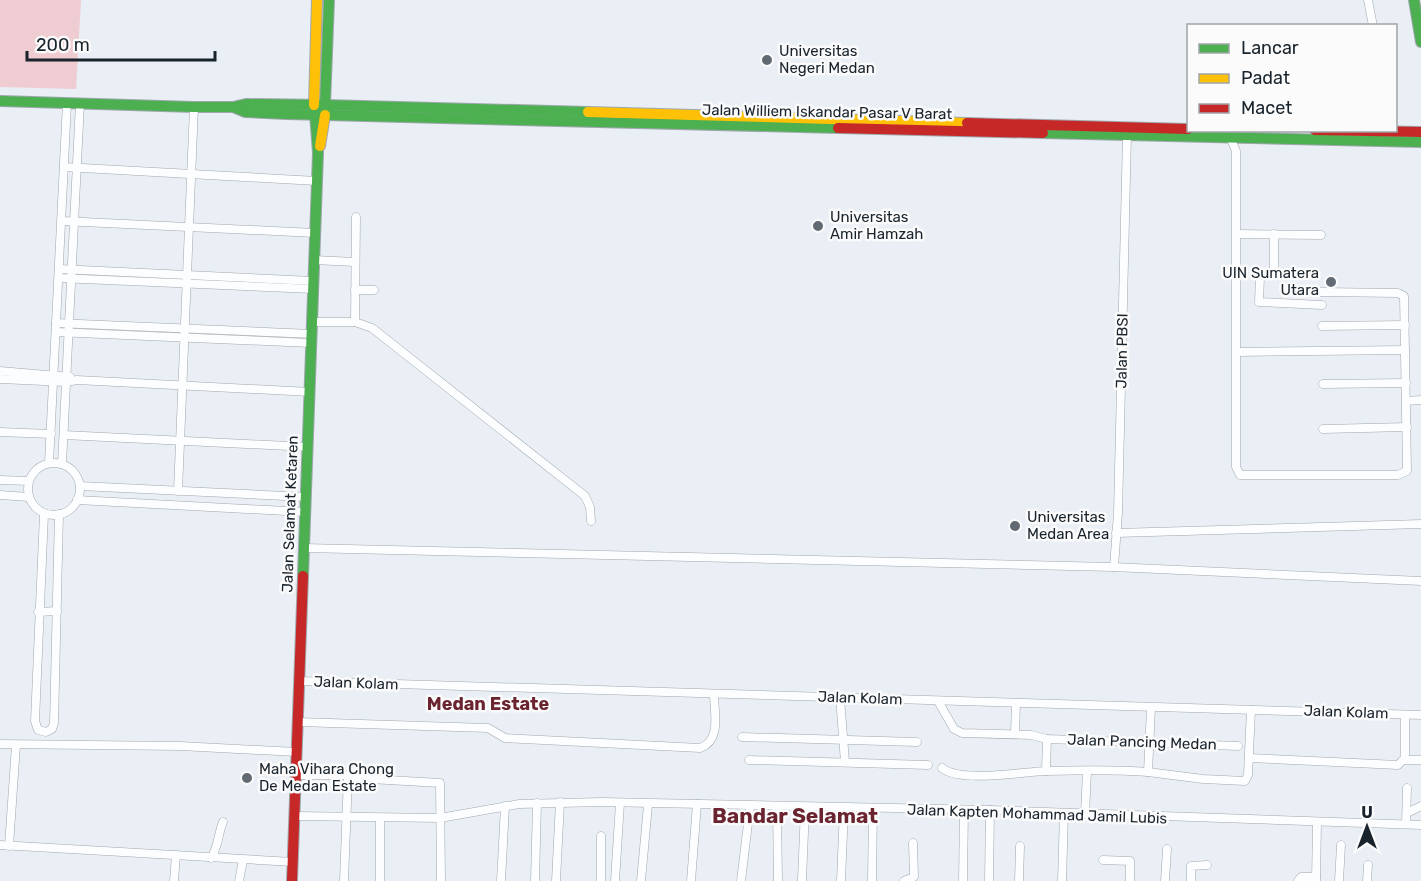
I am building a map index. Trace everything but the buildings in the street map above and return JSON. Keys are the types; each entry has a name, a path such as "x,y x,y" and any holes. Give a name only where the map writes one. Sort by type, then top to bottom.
{"main road":[{"name":"Jalan Selamat Ketaren","path":"292,881 318,149 322,142 317,0"},
{"name":"Jalan Selamat Ketaren","path":"320,110 326,80 329,0"},
{"path":"1414,0 1421,42"},
{"path":"326,80 338,99 351,106"},
{"name":"Jalan Williem Iskandar Pasar V Barat","path":"0,101 233,107 245,112 320,110 1027,128 1187,129"},
{"name":"Jalan Williem Iskandar Pasar V Barat","path":"320,110 351,106 485,114"},
{"name":"Jalan Williem Iskandar Pasar V Barat","path":"1027,128 1126,135 1230,138 1420,137"},
{"name":"Jalan Williem Iskandar Pasar V Barat","path":"1345,132 1420,137"}],"street":[{"path":"1368,0 1373,24"},
{"path":"49,463 68,103"},
{"path":"62,464 80,103"},
{"path":"178,491 194,107"},
{"name":"Jalan PBSI","path":"1114,567 1126,135"},
{"path":"1230,138 1236,151 1238,234 1236,467 1240,475 1403,474 1408,466 1405,325 1402,294 1322,292"},
{"path":"64,167 317,181"},
{"path":"355,322 356,218"},
{"path":"62,221 315,233"},
{"path":"1238,234 1321,235"},
{"path":"1274,234 1274,270 1260,277 1259,302 1322,305"},
{"path":"314,260 355,262"},
{"path":"59,274 313,285"},
{"path":"355,290 374,290"},
{"path":"312,322 355,322 372,328 585,496 590,507 591,521"},
{"path":"56,323 274,332 311,339"},
{"path":"97,334 98,324"},
{"path":"1322,326 1405,325"},
{"path":"121,326 121,335"},
{"path":"139,336 140,326"},
{"path":"156,336 157,327"},
{"path":"215,339 216,330"},
{"path":"233,331 233,340"},
{"path":"252,331 252,341"},
{"path":"56,332 274,342 311,339"},
{"path":"274,332 274,342"},
{"path":"1237,352 1405,350"},
{"path":"0,371 76,380 309,392"},
{"path":"0,379 54,378"},
{"path":"1323,384 1406,383"},
{"path":"1407,400 1421,400"},
{"path":"1323,429 1407,427"},
{"path":"0,432 51,434"},
{"path":"64,435 308,447"},
{"path":"49,463 62,464 74,472 80,486 77,500 70,509 59,514 44,514 35,507 29,497 29,481 36,470 49,463"},
{"path":"0,480 29,481"},
{"path":"80,486 306,497"},
{"path":"0,495 29,497"},
{"path":"77,500 305,512"},
{"path":"44,514 35,721 38,730 46,732 52,729 54,723 59,514"},
{"path":"1116,533 1421,524"},
{"path":"304,548 1114,567 1421,581"},
{"path":"38,612 57,611"},
{"name":"Jalan Kolam","path":"299,681 1421,715"},
{"path":"298,722 488,728 505,738 700,748 711,742 715,735 714,694"},
{"path":"840,698 845,762"},
{"name":"Jalan Pancing Medan","path":"939,700 952,726 959,732 1015,734 1047,739 1238,746"},
{"path":"1015,734 1016,703"},
{"path":"1148,772 1151,708"},
{"path":"942,768 950,773 994,775 1046,771 1148,772 1243,782 1248,777 1251,710"},
{"path":"1403,760 1405,715"},
{"path":"742,737 917,742"},
{"path":"1046,771 1047,739"},
{"path":"0,744 180,746 297,752"},
{"path":"15,745 4,845 293,862"},
{"path":"1249,758 1392,765 1403,760 1421,760"},
{"path":"749,760 928,765"},
{"path":"1085,814 1087,771"},
{"path":"296,775 348,776 440,783 441,881"},
{"path":"344,881 348,776"},
{"path":"1406,824 1407,789"},
{"path":"556,881 560,802"},
{"name":"Jalan Kapten Mohammad Jamil Lubis","path":"295,816 440,818 505,806 560,802 990,810 1421,825"},
{"path":"535,881 537,803"},
{"path":"615,881 620,803"},
{"path":"691,881 697,804"},
{"path":"641,881 648,805"},
{"path":"501,881 505,806"},
{"path":"1407,813 1421,806"},
{"path":"741,881 750,807"},
{"path":"777,807 778,881"},
{"path":"802,880 805,808"},
{"path":"841,881 844,809"},
{"path":"872,881 873,809"},
{"path":"963,881 964,810"},
{"path":"989,881 990,810"},
{"path":"1062,881 1064,813"},
{"path":"380,818 380,881"},
{"path":"211,858 216,851 217,834 223,822"},
{"path":"1298,881 1301,877 1316,879 1317,822"},
{"path":"601,836 601,881"},
{"path":"904,881 914,877 913,843"},
{"path":"1339,881 1341,845"},
{"path":"1019,881 1020,846"},
{"path":"1165,881 1167,849"},
{"path":"174,881 176,855"},
{"path":"239,881 243,860"},
{"path":"1103,860 1130,861 1130,881"},
{"path":"1368,865 1368,881"},
{"path":"1191,881 1191,866 1207,866"}],"shaded area":[{"path":"0,0 81,0 76,89 0,87"}],"traffic: fast":[{"path":"325,105 329,0"},
{"path":"1414,0 1421,42"},
{"path":"0,101 194,107 233,107 246,104 325,105 588,112"},
{"path":"233,107 245,112 286,114 838,128"},
{"path":"303,576 318,153 315,114"},
{"path":"1043,133 1421,142"}],"traffic: slow":[{"path":"314,105 317,0"},
{"path":"588,112 967,123"},
{"path":"320,146 325,115"}],"traffic: jam":[{"path":"967,123 1187,129"},
{"path":"838,128 1043,133"},
{"path":"1397,132 1421,132"},
{"path":"292,881 303,576"}],"place":[{"name":"Universitas Negeri Medan","path":"767,60"},
{"name":"Universitas Amir Hamzah","path":"818,226"},
{"name":"UIN Sumatera Utara","path":"1331,282"},
{"name":"Universitas Medan Area","path":"1015,526"},
{"name":"Maha Vihara Chong De Medan Estate","path":"247,778"}],"district":[{"name":"Medan Estate","path":"488,704"},
{"name":"Bandar Selamat","path":"795,815"}]}
